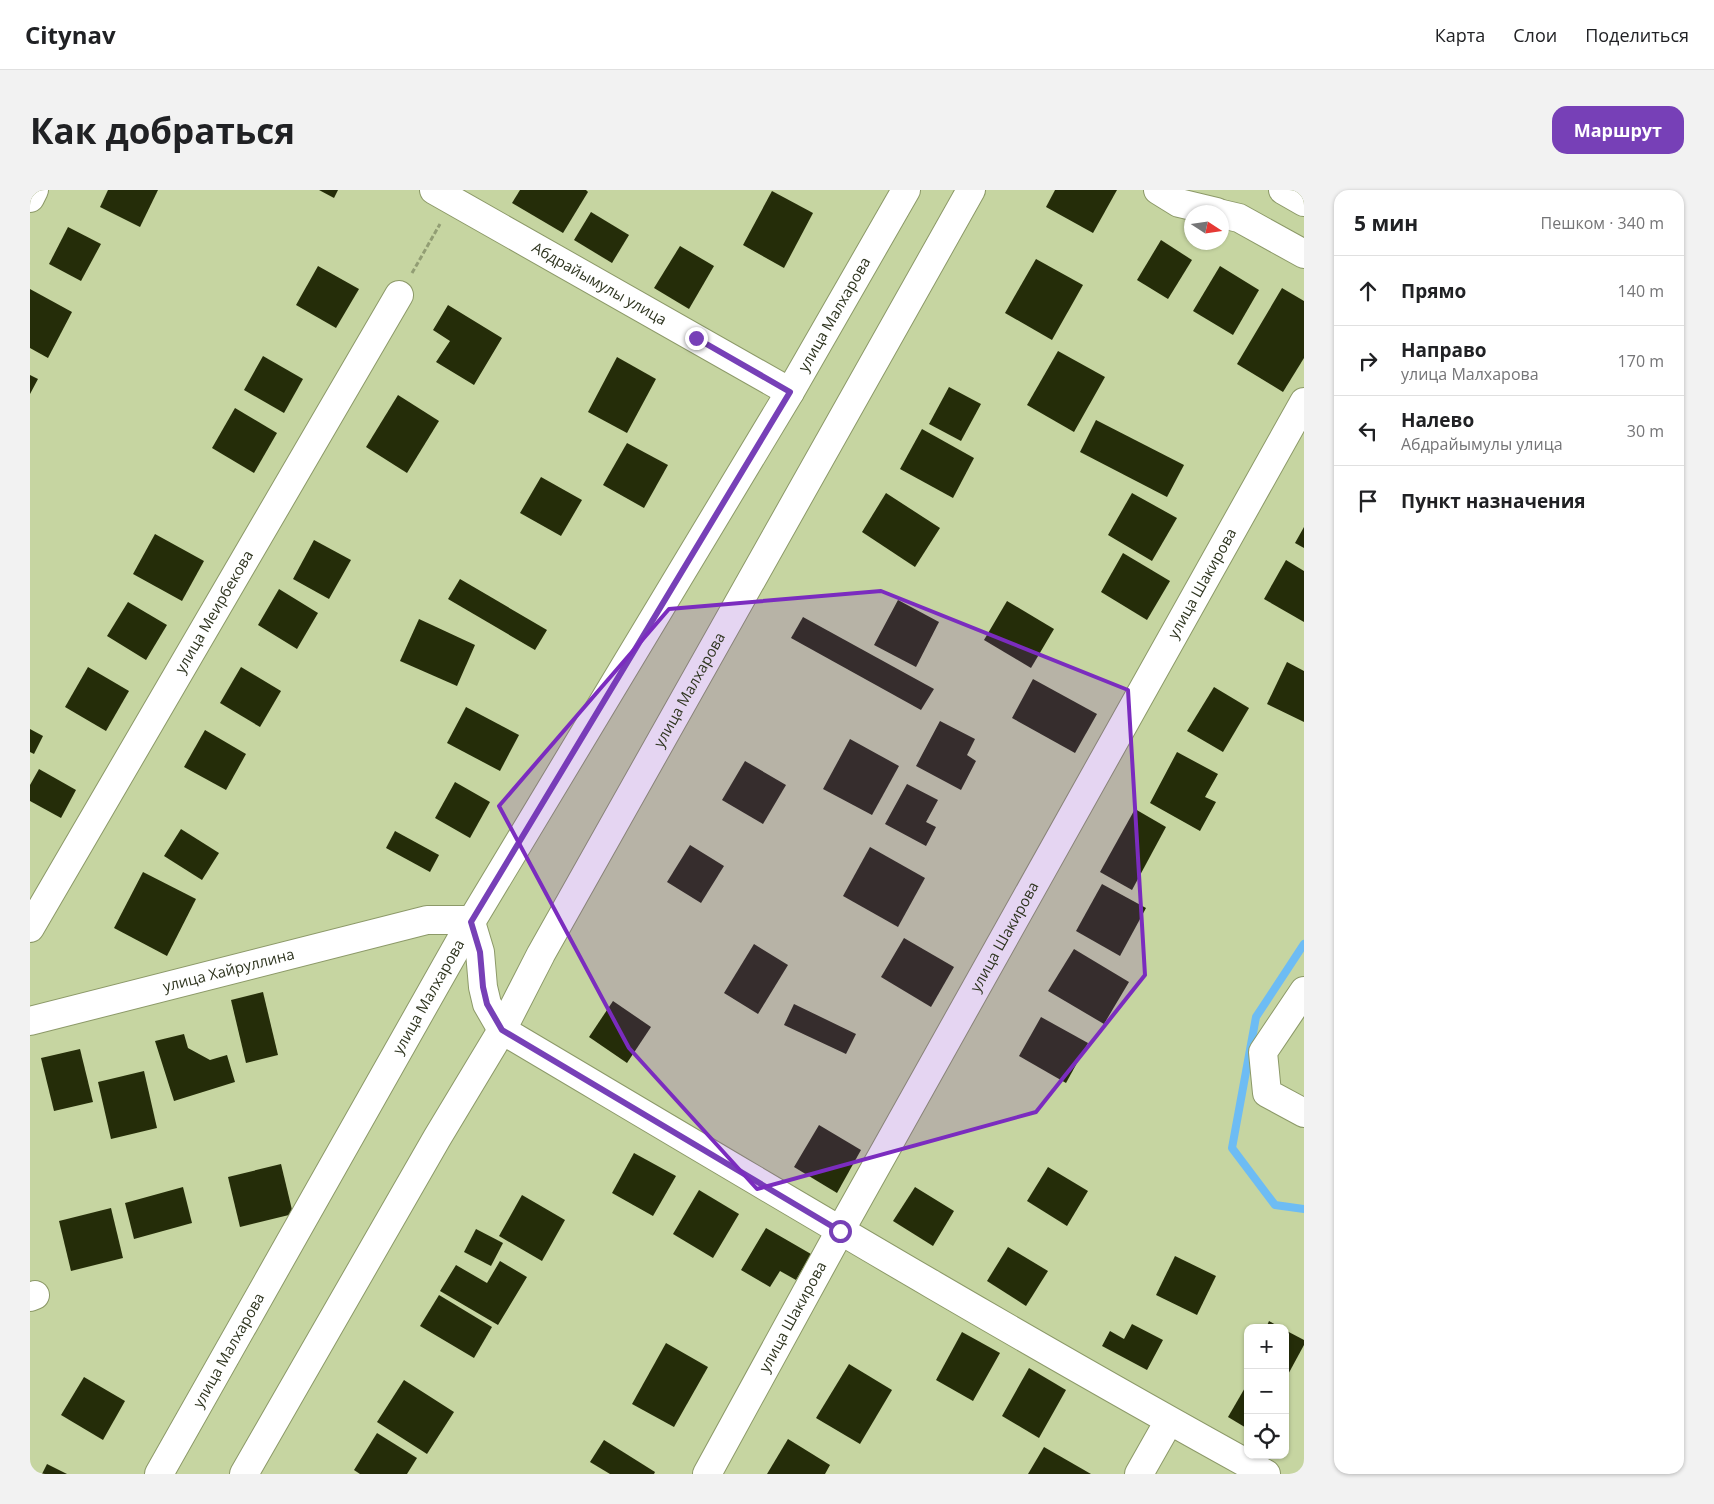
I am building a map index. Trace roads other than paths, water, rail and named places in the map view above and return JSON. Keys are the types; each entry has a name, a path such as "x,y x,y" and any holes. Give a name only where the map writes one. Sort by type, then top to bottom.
{"street":[{"path":"30,198 34,190"},
{"name":"улица Малхарова","path":"159,1474 471,922 790,392 906,190"},
{"name":"улица Малхарова","path":"244,1474 502,1030 541,954 971,190"},
{"path":"1158,190 1179,203 1187,205"},
{"path":"1283,190 1304,202"},
{"name":"Абдрайымулы улица","path":"444,196 790,392"},
{"path":"1229,216 1240,218 1304,254"},
{"name":"улица Меирбекова","path":"30,928 399,295"},
{"name":"улица Шакирова","path":"707,1474 840,1231 1304,402"},
{"name":"улица Хайруллина","path":"30,1021 427,920 467,920 471,922"},
{"path":"471,922 480,952 483,987 487,1004 502,1030 840,1231 1169,1421 1266,1474"},
{"path":"1304,991 1263,1052 1267,1093 1304,1113"},
{"path":"1139,1474 1169,1421"}],"waterway":[{"path":"1304,944 1256,1017 1232,1148 1275,1205 1304,1209"}]}
